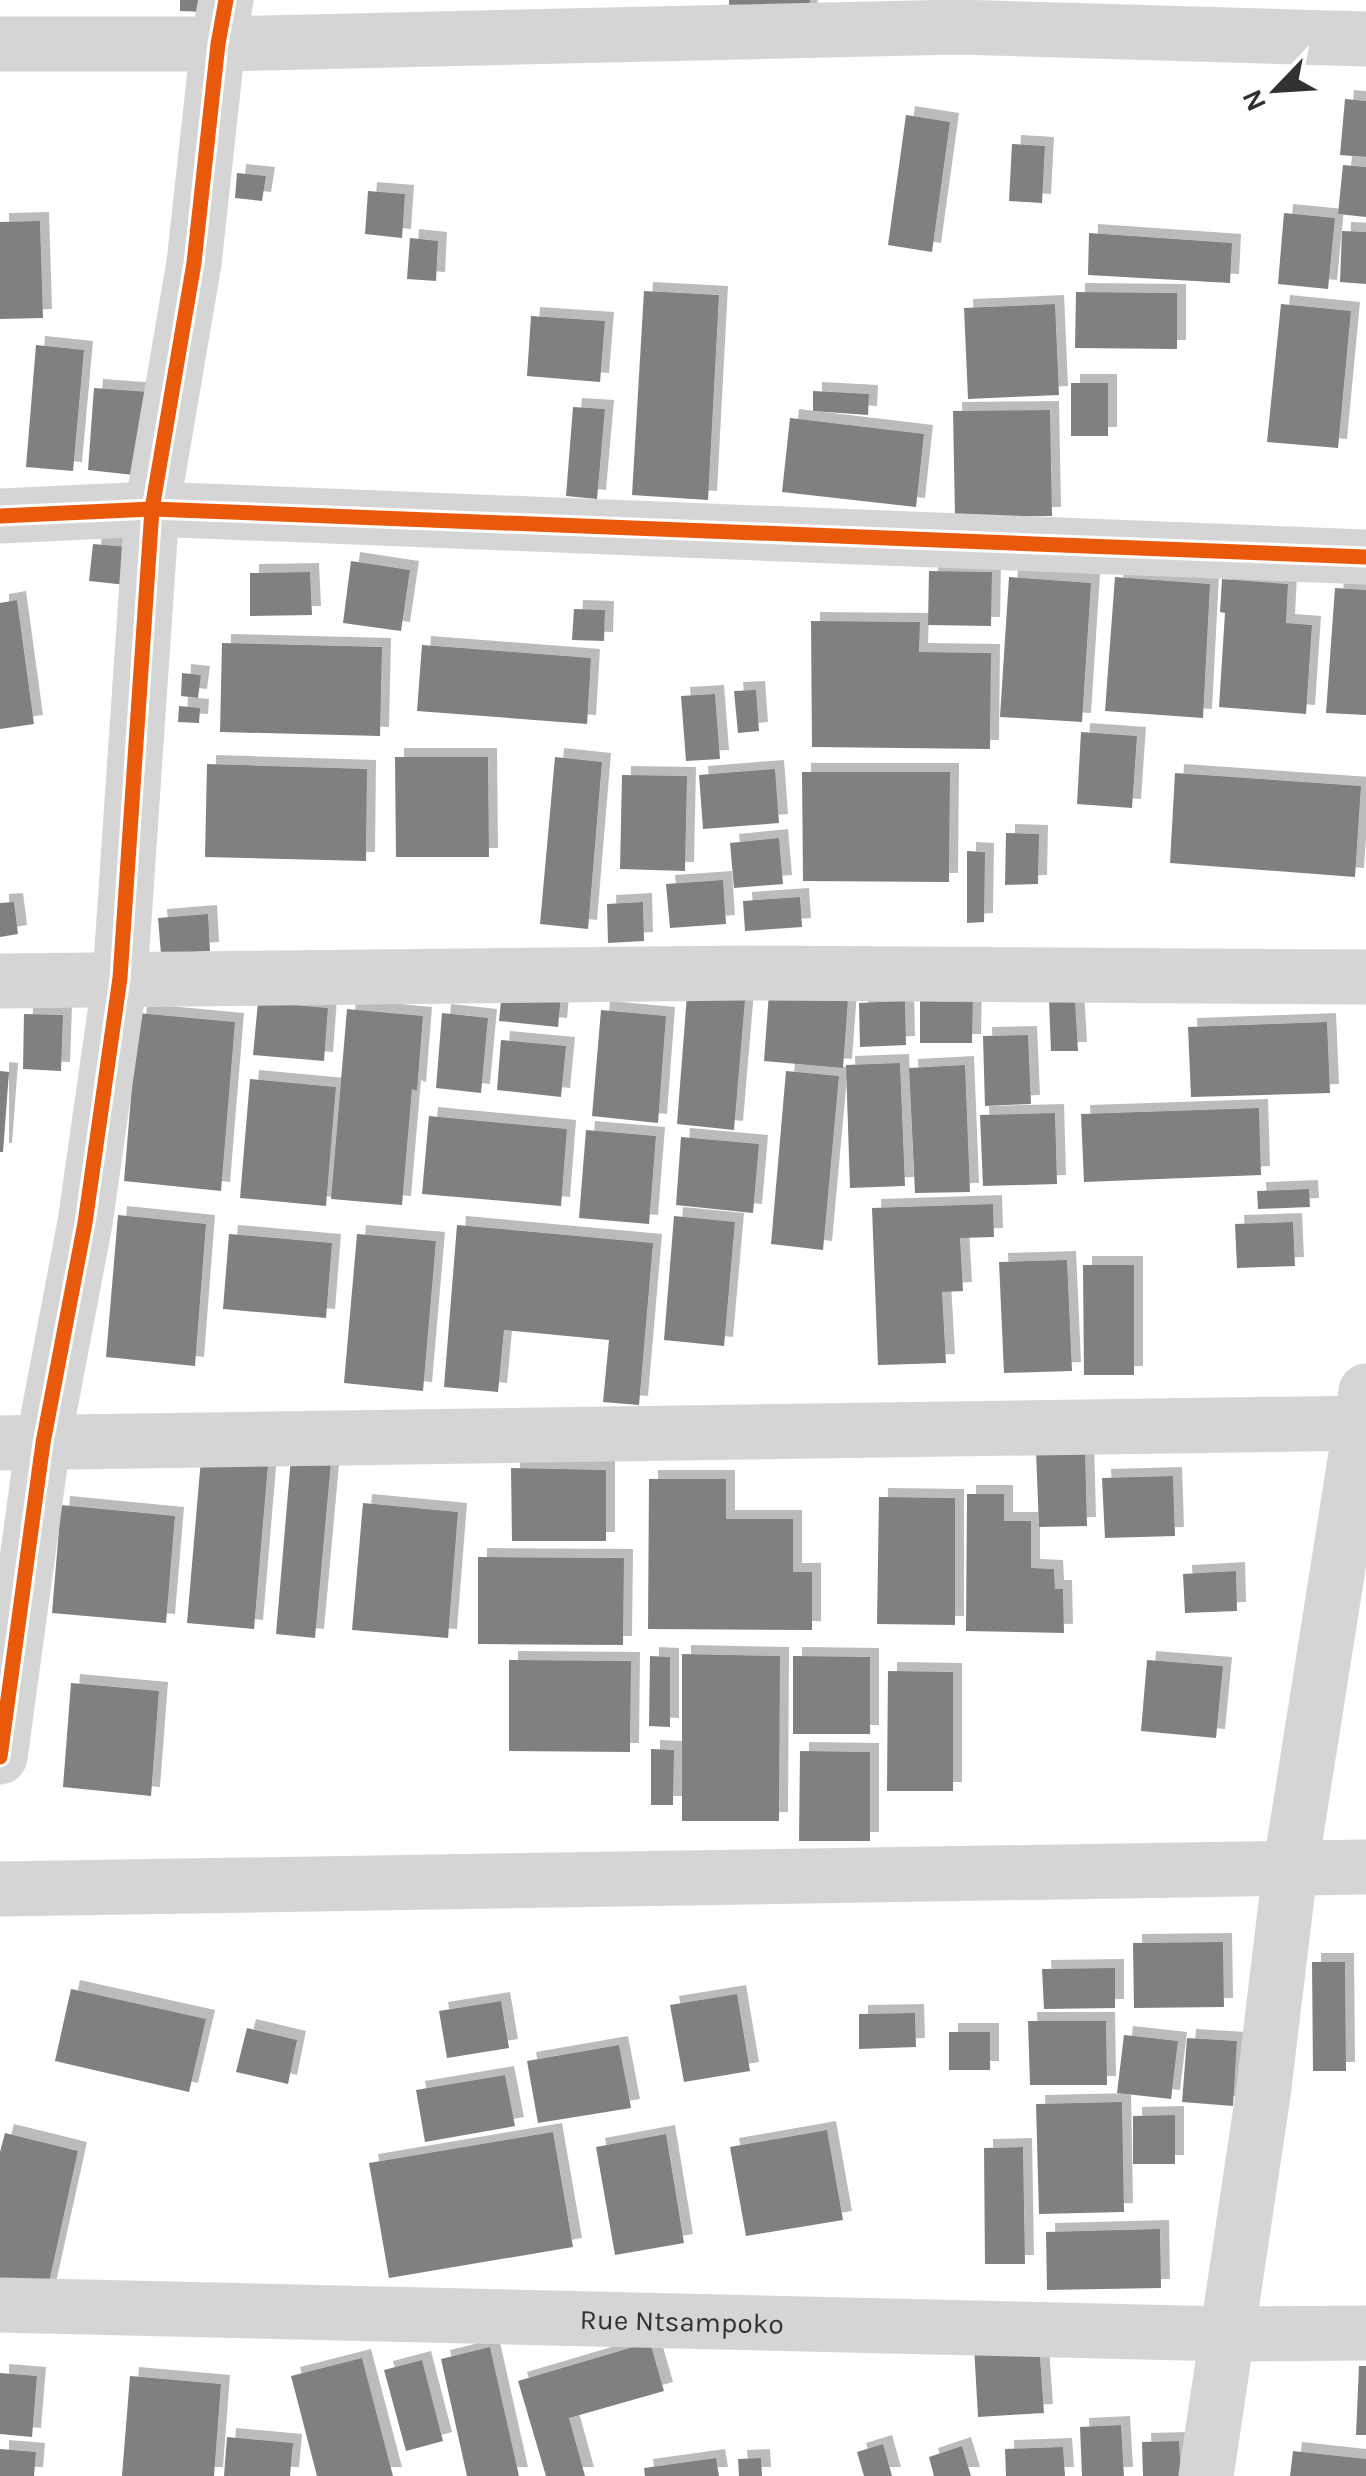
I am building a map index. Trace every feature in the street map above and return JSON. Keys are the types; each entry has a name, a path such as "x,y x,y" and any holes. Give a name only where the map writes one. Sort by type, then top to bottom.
{"street":[{"path":"0,44 222,22 957,28 1366,39"},
{"path":"0,1756 22,1443 85,1223 120,978 152,509 194,262 222,22"},
{"path":"0,516 152,509 1366,557"},
{"path":"0,981 745,972 1366,977"},
{"path":"22,1443 1364,1411 1290,1870 1263,2094 1206,2476"},
{"path":"0,1889 1366,1867"},
{"name":"Rue Ntsampoko","path":"0,2305 1228,2334 1366,2333"}],"building":[{"path":"180,0 206,0 205,12 180,11"},
{"path":"729,0 810,0 808,14 729,5"},
{"path":"1345,99 1366,101 1366,157 1340,155"},
{"path":"906,115 950,122 932,252 888,245"},
{"path":"1012,144 1045,146 1042,203 1009,201"},
{"path":"1343,165 1366,167 1366,217 1338,214"},
{"path":"237,173 266,176 262,201 235,198"},
{"path":"368,191 405,194 402,238 365,234"},
{"path":"1284,213 1335,218 1328,289 1278,284"},
{"path":"40,221 43,318 0,319 0,222"},
{"path":"1342,231 1366,232 1366,284 1340,282"},
{"path":"1089,233 1232,243 1230,283 1088,275"},
{"path":"410,238 438,241 436,281 407,279"},
{"path":"644,291 719,295 708,500 632,495"},
{"path":"1076,292 1177,293 1177,349 1075,348"},
{"path":"1055,304 1059,395 968,399 964,308"},
{"path":"1281,304 1351,311 1338,448 1267,442"},
{"path":"531,316 605,321 600,382 527,376"},
{"path":"36,345 84,350 73,471 26,467"},
{"path":"1071,383 1108,383 1108,436 1071,436"},
{"path":"94,388 149,392 143,476 88,470"},
{"path":"813,391 869,394 868,415 813,411"},
{"path":"573,407 605,409 597,499 566,496"},
{"path":"1050,410 1052,516 955,517 953,411"},
{"path":"790,418 924,434 916,507 782,492"},
{"path":"93,544 139,548 136,586 89,581"},
{"path":"351,561 410,570 401,631 343,623"},
{"path":"929,571 992,572 991,626 928,625"},
{"path":"310,572 312,615 250,616 250,573"},
{"path":"1009,577 1091,583 1082,722 1000,717"},
{"path":"1115,577 1210,584 1203,718 1105,711"},
{"path":"1222,579 1288,584 1286,623 1312,625 1306,714 1219,707 1225,613 1220,612"},
{"path":"1335,588 1366,590 1366,715 1326,713"},
{"path":"17,600 34,724 0,729 0,603"},
{"path":"574,609 605,610 604,641 572,640"},
{"path":"811,621 920,622 919,652 991,653 990,749 812,747"},
{"path":"222,643 382,647 380,736 220,732"},
{"path":"422,645 591,658 587,724 417,711"},
{"path":"182,673 201,675 198,698 181,696"},
{"path":"756,690 759,731 738,733 734,691"},
{"path":"715,694 720,759 686,761 681,696"},
{"path":"179,706 200,708 199,723 178,722"},
{"path":"1081,732 1137,736 1132,808 1077,804"},
{"path":"395,757 488,757 489,857 396,857"},
{"path":"555,757 602,762 588,929 540,924"},
{"path":"207,764 367,769 366,861 205,857"},
{"path":"775,769 779,823 703,829 699,775"},
{"path":"802,772 950,772 949,882 803,881"},
{"path":"1175,773 1361,786 1355,877 1170,863"},
{"path":"622,775 687,776 685,871 620,869"},
{"path":"1006,833 1039,834 1038,884 1005,885"},
{"path":"779,838 783,884 734,888 730,843"},
{"path":"967,851 985,852 984,922 967,923"},
{"path":"723,880 726,924 670,928 666,884"},
{"path":"800,897 802,927 745,931 743,901"},
{"path":"14,902 18,934 0,937 0,903"},
{"path":"643,902 644,941 608,943 607,904"},
{"path":"208,914 210,951 161,954 158,918"},
{"path":"502,990 561,996 558,1027 499,1021"},
{"path":"769,993 848,1000 843,1068 764,1061"},
{"path":"687,995 745,1000 734,1130 677,1124"},
{"path":"920,995 973,996 972,1043 920,1043"},
{"path":"1049,1000 1075,1000 1078,1051 1051,1051"},
{"path":"905,1001 906,1045 860,1047 859,1003"},
{"path":"258,1002 328,1008 324,1061 253,1055"},
{"path":"347,1009 423,1016 402,1205 331,1199"},
{"path":"601,1010 666,1016 658,1123 592,1116"},
{"path":"138,1013 235,1022 221,1191 124,1181"},
{"path":"442,1013 488,1018 481,1093 436,1088"},
{"path":"24,1014 63,1015 61,1071 23,1069"},
{"path":"1327,1022 1330,1093 1191,1097 1188,1027"},
{"path":"1028,1035 1031,1104 985,1106 983,1036"},
{"path":"501,1040 566,1046 561,1097 497,1090"},
{"path":"900,1063 905,1186 850,1188 846,1065"},
{"path":"965,1065 970,1192 915,1193 909,1068"},
{"path":"0,1071 9,1072 3,1152 0,1152"},
{"path":"786,1071 839,1076 823,1250 771,1244"},
{"path":"250,1079 336,1087 326,1206 240,1198"},
{"path":"1259,1108 1261,1175 1084,1182 1081,1114"},
{"path":"1055,1113 1057,1184 983,1186 980,1115"},
{"path":"429,1116 567,1129 561,1206 422,1194"},
{"path":"586,1130 656,1136 649,1224 579,1218"},
{"path":"681,1137 759,1144 753,1213 676,1205"},
{"path":"1309,1189 1310,1207 1258,1209 1257,1191"},
{"path":"993,1204 994,1237 960,1238 963,1291 942,1292 946,1363 878,1365 872,1208"},
{"path":"118,1215 206,1224 195,1366 106,1357"},
{"path":"674,1216 735,1222 724,1346 664,1340"},
{"path":"1293,1222 1295,1266 1237,1268 1235,1224"},
{"path":"457,1225 653,1243 639,1405 603,1402 609,1340 504,1330 498,1392 444,1387"},
{"path":"229,1234 332,1243 326,1318 223,1309"},
{"path":"357,1234 436,1241 423,1391 344,1383"},
{"path":"1067,1260 1072,1371 1004,1373 999,1262"},
{"path":"1083,1265 1134,1265 1134,1375 1084,1375"},
{"path":"202,1447 269,1453 254,1629 187,1623"},
{"path":"1085,1450 1087,1526 1039,1527 1036,1451"},
{"path":"291,1458 331,1462 315,1638 276,1634"},
{"path":"511,1468 606,1470 606,1541 512,1541"},
{"path":"1173,1476 1175,1536 1105,1538 1102,1478"},
{"path":"649,1479 726,1479 726,1519 793,1519 793,1572 812,1572 812,1630 648,1629"},
{"path":"967,1494 1004,1494 1004,1521 1031,1521 1031,1568 1054,1569 1055,1589 1063,1589 1064,1633 966,1631"},
{"path":"879,1497 955,1498 955,1625 877,1624"},
{"path":"363,1503 458,1512 448,1638 352,1630"},
{"path":"61,1505 175,1516 166,1623 52,1613"},
{"path":"478,1557 624,1558 623,1645 478,1644"},
{"path":"1236,1571 1237,1611 1185,1613 1183,1574"},
{"path":"682,1654 780,1656 779,1821 682,1821"},
{"path":"650,1656 670,1657 670,1727 649,1726"},
{"path":"793,1656 870,1657 870,1734 793,1734"},
{"path":"509,1660 631,1661 630,1752 509,1751"},
{"path":"1147,1660 1223,1666 1216,1738 1141,1731"},
{"path":"888,1671 953,1672 953,1791 887,1791"},
{"path":"71,1683 159,1691 151,1796 63,1787"},
{"path":"651,1749 674,1750 673,1805 651,1805"},
{"path":"800,1751 870,1752 870,1841 799,1841"},
{"path":"1223,1942 1224,2007 1134,2008 1133,1943"},
{"path":"1312,1962 1345,1962 1346,2071 1313,2071"},
{"path":"1115,1968 1115,2008 1044,2009 1042,1969"},
{"path":"71,1989 206,2019 189,2092 55,2061"},
{"path":"737,1994 750,2071 684,2082 670,2005"},
{"path":"501,2001 509,2048 447,2058 439,2011"},
{"path":"915,2013 916,2047 859,2049 859,2014"},
{"path":"1028,2021 1106,2021 1107,2085 1030,2085"},
{"path":"247,2028 297,2040 288,2084 236,2072"},
{"path":"949,2032 990,2032 990,2070 949,2070"},
{"path":"1124,2035 1178,2041 1171,2099 1117,2093"},
{"path":"1187,2038 1237,2041 1233,2106 1182,2102"},
{"path":"619,2045 631,2108 538,2123 527,2061"},
{"path":"505,2075 515,2126 425,2142 416,2090"},
{"path":"1122,2102 1124,2212 1039,2214 1036,2104"},
{"path":"1175,2115 1175,2164 1133,2164 1133,2116"},
{"path":"827,2130 843,2220 746,2236 730,2147"},
{"path":"553,2132 573,2247 389,2278 369,2163"},
{"path":"5,2133 78,2151 46,2296 0,2286 0,2152"},
{"path":"666,2134 684,2243 615,2255 596,2147"},
{"path":"1023,2147 1025,2264 985,2264 984,2148"},
{"path":"1160,2229 1161,2288 1047,2290 1046,2232"},
{"path":"650,2342 664,2391 569,2418 585,2476 546,2476 518,2381"},
{"path":"1039,2343 1044,2413 978,2417 974,2346"},
{"path":"490,2347 519,2476 467,2476 441,2359"},
{"path":"362,2358 393,2476 317,2476 291,2376"},
{"path":"422,2360 443,2441 406,2451 384,2370"},
{"path":"1359,2366 1366,2366 1366,2435 1356,2435"},
{"path":"0,2373 37,2376 32,2437 0,2434"},
{"path":"130,2376 221,2384 214,2476 122,2476"},
{"path":"1121,2425 1124,2476 1082,2476 1080,2427"},
{"path":"227,2437 293,2443 290,2476 224,2476"},
{"path":"1179,2441 1181,2476 1143,2476 1142,2442"},
{"path":"883,2444 892,2476 864,2476 857,2452"},
{"path":"962,2446 971,2476 934,2476 929,2457"},
{"path":"1063,2447 1065,2476 1006,2476 1005,2449"},
{"path":"0,2449 36,2452 34,2476 0,2476"},
{"path":"1293,2451 1366,2459 1366,2476 1290,2476"},
{"path":"716,2458 719,2476 645,2476 644,2468"},
{"path":"761,2458 762,2476 739,2476 738,2459"}],"cycle path":[{"path":"0,1757 43,1443 85,1223 120,978 152,509 194,263 226,0"},
{"path":"0,516 152,509 1366,557"}]}
